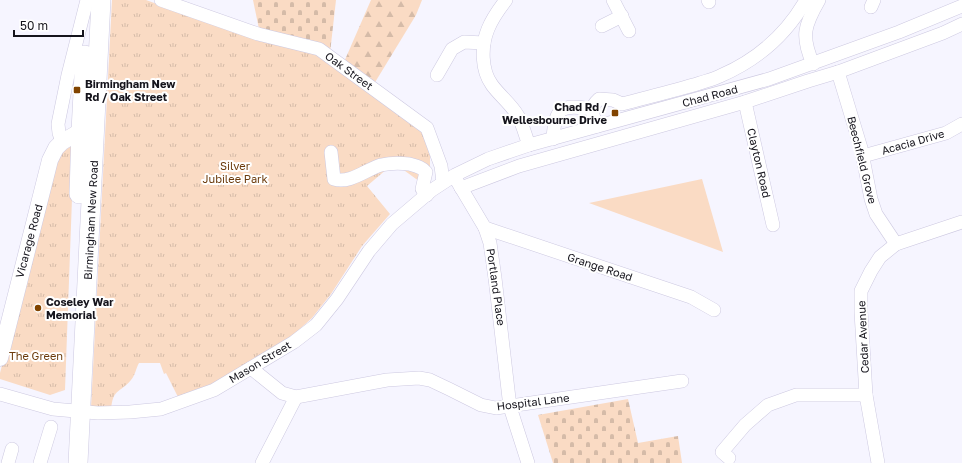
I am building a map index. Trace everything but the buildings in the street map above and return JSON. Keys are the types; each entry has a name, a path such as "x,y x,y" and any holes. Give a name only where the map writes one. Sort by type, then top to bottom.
{"highway":[{"name":"Birmingham New Road","path":"78,463 75,411 88,132 88,0"},
{"name":"Birmingham New Road","path":"88,132 101,0"},
{"name":"Birmingham New Road","path":"67,463 75,411"}],"main road":[{"name":"Vicarage Road","path":"1,350 50,160 56,148 62,142 88,132"}],"street":[{"path":"62,142 58,124 68,75 88,0"},
{"name":"Oak Street","path":"161,0 258,34 319,49 427,128 441,166 443,182"},
{"path":"506,0 495,16 488,30 484,43 483,64 491,85 517,114 521,121 528,145"},
{"path":"613,0 629,31"},
{"path":"597,126 592,109 594,104 599,99 613,100 622,104 720,77 746,63 771,45 789,26 806,0"},
{"path":"813,64 808,51 805,36 806,26 819,0"},
{"name":"Chad Road","path":"455,175 488,159 528,145 755,83 813,64 899,32 962,6"},
{"path":"602,26 622,16"},
{"name":"Chad Road","path":"461,188 518,166 745,102 838,72 943,33 962,24"},
{"path":"437,75 452,49 464,42 484,43"},
{"name":"Beechfield Grove","path":"838,72 863,156 871,199 876,214 896,244"},
{"name":"Clayton Road","path":"745,102 773,224"},
{"path":"553,138 554,120 559,112 571,107 592,109"},
{"name":"Acacia Drive","path":"863,156 946,133 962,124"},
{"path":"331,152 334,179 347,179 382,165 402,163 424,169 426,172 422,189 427,195"},
{"name":"Mason Street","path":"0,394 53,409 98,413 161,409 214,390 294,342 316,325 337,300 369,251 392,224 443,182 455,175"},
{"name":"Portland Place","path":"455,175 485,228 490,243 510,407 528,463"},
{"name":"Cedar Avenue","path":"878,463 866,395 861,291 870,271 880,257 896,244 962,222"},
{"name":"Grange Road","path":"485,228 691,297 714,310"},
{"path":"251,368 282,393 296,397 262,463"},
{"name":"Hospital Lane","path":"296,397 387,380 418,378 430,380 482,405 496,408 682,381"},
{"path":"729,458 722,452 745,425 768,405 796,395 866,395"},
{"path":"40,463 51,427"},
{"path":"8,463 12,449"}],"green space":[{"name":"Silver Jubilee Park","path":"112,0 146,0 259,41 314,52 422,131 430,155 430,171 423,184 394,163 367,186 390,214 362,246 331,294 312,318 292,336 211,386 178,397 166,373 164,374 160,363 139,363 132,378 117,392 113,398 111,410 91,408"},
{"path":"253,0 336,0 330,53 259,29"},
{"path":"371,0 422,0 416,15 374,84 344,62"},
{"name":"The Green","path":"74,144 65,390 50,395 0,379 0,373 58,155"},
{"path":"702,179 723,252 589,203"},
{"path":"628,399 638,443 678,436 682,463 553,463 538,415"}],"place":[{"name":"Birmingham New Rd / Oak Street","path":"77,90"},
{"name":"Chad Rd / Wellesbourne Drive","path":"615,113"},
{"name":"Coseley War Memorial","path":"38,308"}]}
